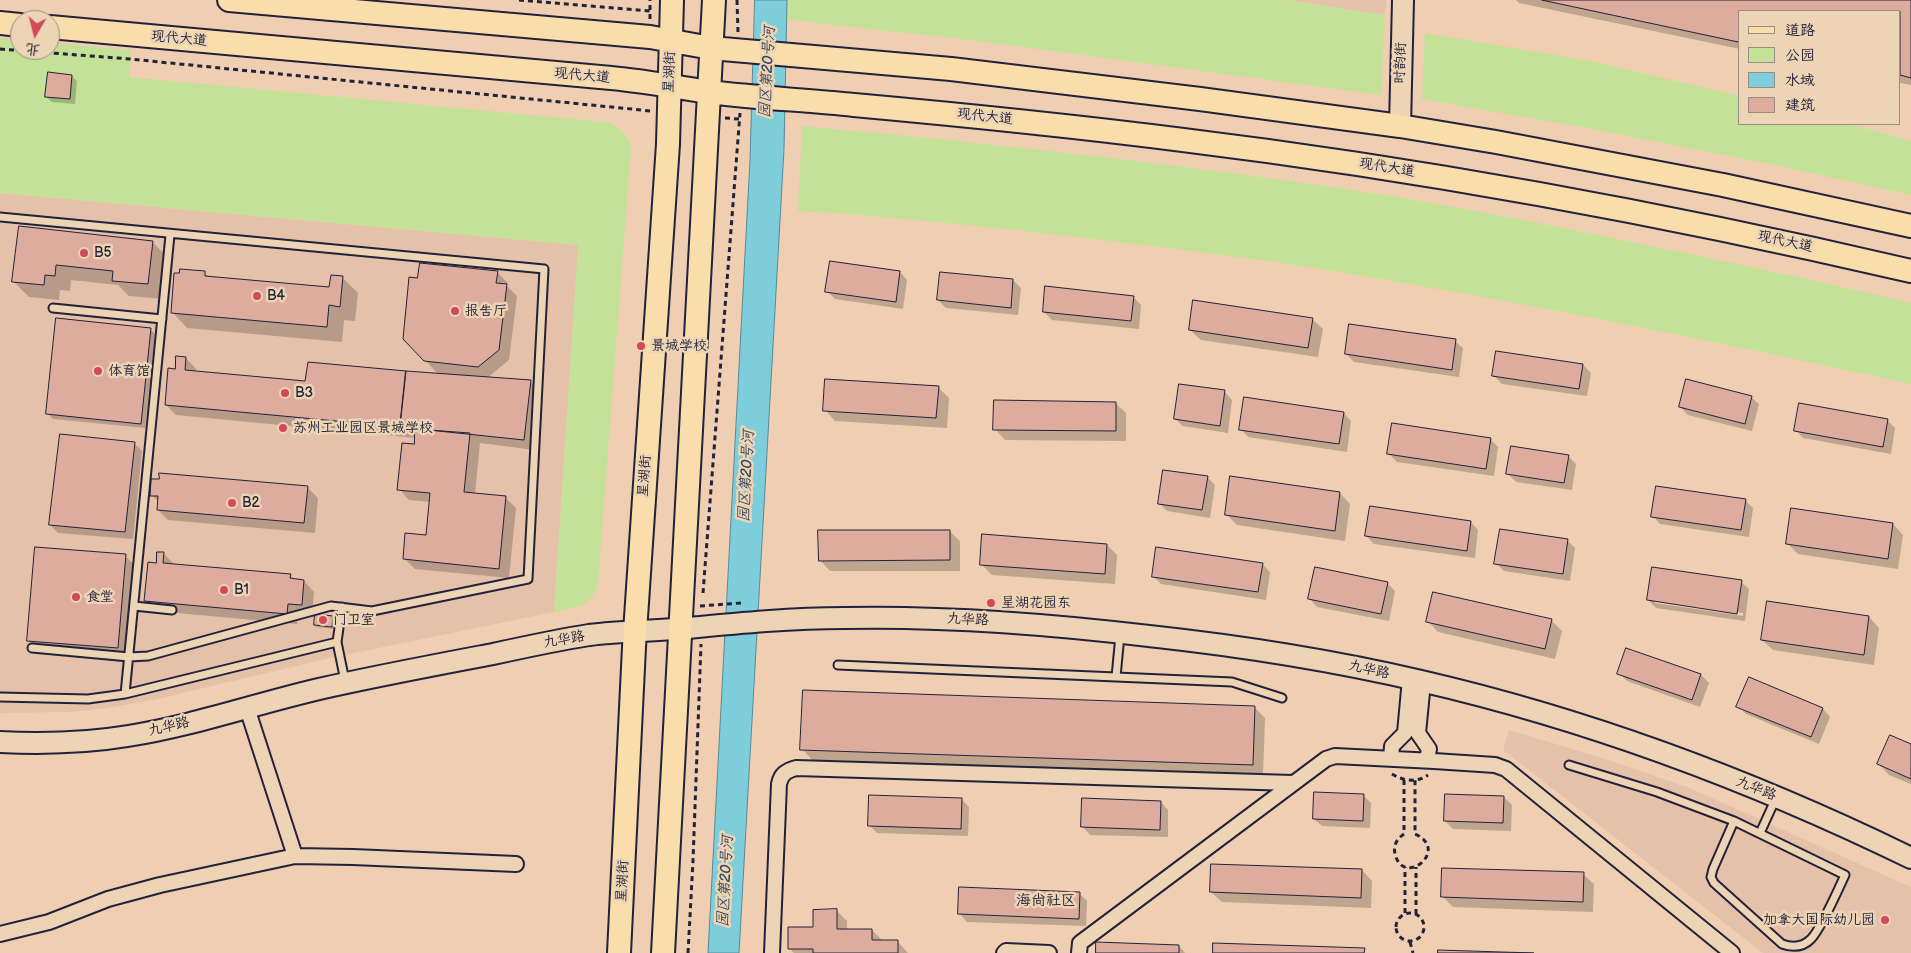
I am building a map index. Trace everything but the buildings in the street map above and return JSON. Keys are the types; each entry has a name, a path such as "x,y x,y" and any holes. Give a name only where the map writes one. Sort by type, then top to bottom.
{"main road":[{"path":"229,0 650,37 712,48 951,69 1200,99 1400,126 1515,146 1713,183 1911,226"},
{"name":"星湖街","path":"619,953 635,631 669,113 672,7"},
{"path":"663,953 691,627 713,9"},
{"name":"现代大道","path":"60,28 611,78 710,92 1126,133 1390,168 1541,194 1703,224 1911,271"}],"street":[{"name":"时韵街","path":"1400,126 1403,0"},
{"name":"九华路","path":"0,742 54,743 127,736 159,730 346,684 585,636 758,621 844,618 931,618 1025,623 1213,643 1310,658 1417,680 1524,708 1600,732 1715,773 1911,858"},
{"path":"1392,759 1392,746 1405,732 1417,680"},
{"path":"1417,680 1418,733 1429,749 1428,760"},
{"path":"247,708 295,856"},
{"path":"1079,953 1080,943 1293,783 1331,757 1428,760 1495,765 1506,769 1732,953"},
{"path":"772,953 778,784 781,776 787,771 796,768 1293,783"},
{"path":"0,934 49,922 108,899 295,856 516,864"},
{"path":"1004,953 1006,951 1049,953"}],"lane":[{"path":"0,218 544,269 528,579 372,611 331,606 148,656 129,657 32,648"},
{"path":"126,694 170,235"},
{"path":"53,308 162,319"},
{"path":"134,606 172,610"},
{"path":"342,607 337,642 346,684"},
{"path":"1116,677 1121,632"},
{"path":"0,697 88,699 126,694 337,642"},
{"path":"838,665 1232,682 1282,698"},
{"path":"1569,765 1656,792 1734,821 1845,875 1811,940 1797,946 1782,944 1714,883 1711,877 1713,869 1734,821"},
{"path":"1760,832 1776,798"}],"path":[{"path":"519,0 672,7"},
{"path":"737,0 738,21 744,51"},
{"path":"713,9 738,21"},
{"path":"0,49 130,59 669,113"},
{"path":"703,595 739,119 744,95"},
{"path":"708,117 739,119"},
{"path":"688,953 694,861 691,627 702,605"},
{"path":"1404,780 1404,834 1398,838 1394,852 1397,860 1405,867 1416,867 1422,864 1428,851 1421,837 1415,834 1415,780"},
{"path":"1405,867 1405,913"},
{"path":"1416,867 1416,914"},
{"path":"1405,913 1416,914 1422,921 1424,931 1419,938 1410,942 1400,938 1395,929 1398,919 1405,913"},
{"path":"1410,942 1413,953"}],"shaded area":[{"path":"1287,0 1386,0 1385,15"},
{"name":"苏州工业园区景城学校","path":"0,193 579,245 554,612 330,658 157,699 108,708 70,712 0,713"},
{"path":"1509,730 1599,757 1687,787 1911,887 1911,953 1763,953 1503,750"}],"green space":[{"path":"787,0 1287,0 1385,15 1381,95 971,40 787,19"},
{"path":"1425,33 1595,62 1738,96 1738,125 1854,125 1911,141 1911,195 1765,163 1592,129 1422,99"},
{"path":"0,38 10,39 10,60 60,60 60,44 131,50 129,77 605,122 614,125 627,137 631,146 598,583 591,598 582,605 554,612 578,245 0,193"},
{"path":"802,126 1100,157 1249,175 1397,197 1613,238 1883,296 1911,303 1911,384 1554,310 1305,267 1203,252 1034,232 899,218 798,211"}],"water":[{"name":"园区第20号河","path":"755,0 787,0 784,149 739,953 708,953 750,160"}],"place":[{"name":"B5","path":"84,253"},
{"name":"B4","path":"257,296"},
{"name":"报告厅","path":"455,311"},
{"name":"景城学校","path":"641,346"},
{"name":"体育馆","path":"98,371"},
{"name":"B3","path":"285,393"},
{"name":"苏州工业园区景城学校","path":"283,428"},
{"name":"B2","path":"232,503"},
{"name":"B1","path":"224,590"},
{"name":"食堂","path":"76,597"},
{"name":"星湖花园东","path":"991,603"},
{"name":"门卫室","path":"323,620"},
{"name":"加拿大国际幼儿园","path":"1885,920"}],"district":[{"name":"海尚社区","path":"1046,901"}]}
